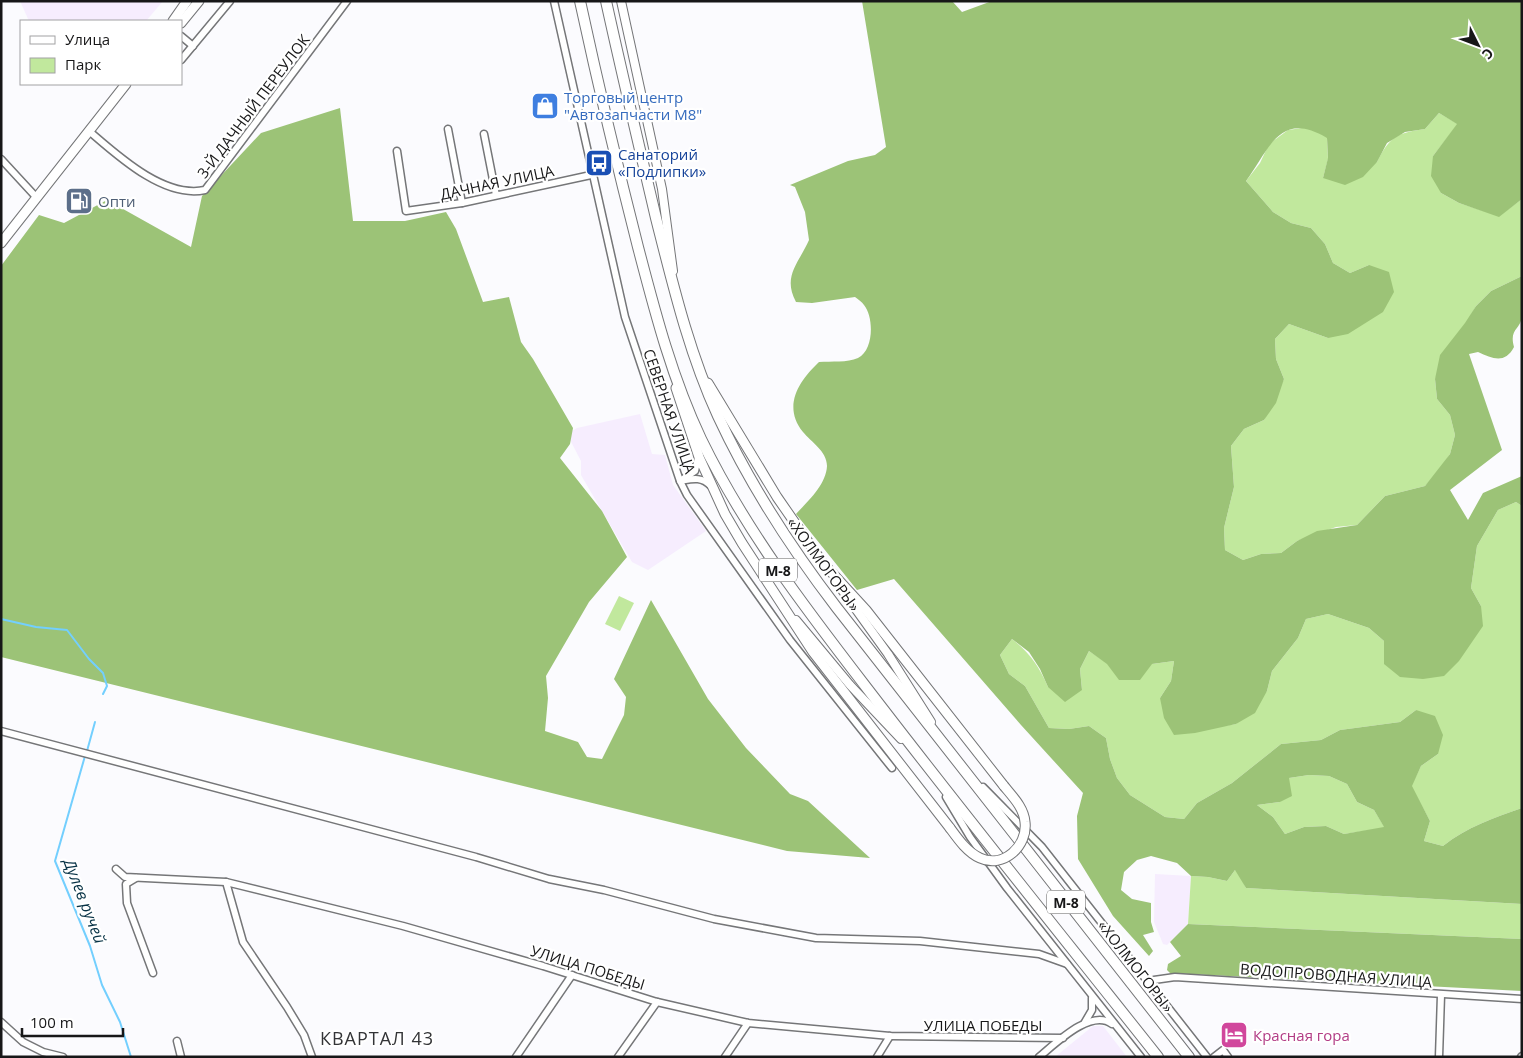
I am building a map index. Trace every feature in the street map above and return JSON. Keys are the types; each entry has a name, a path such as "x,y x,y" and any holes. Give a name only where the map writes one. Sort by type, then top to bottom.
{"highway":[{"name":"М-8","path":"580,1 608,132 668,356 700,438 723,482 759,543 789,586 923,761 1158,1057"},
{"name":"«ХОЛМОГОРЫ»","path":"606,1 676,298 700,370 718,416 747,474 782,534 831,601 1189,1057"}],"main road":[{"path":"174,20 187,1"},
{"path":"182,22 199,1"},
{"path":"1,243 125,85"},
{"path":"668,356 680,404 712,488 742,543 824,667 964,846 981,858 998,860 1015,852 1022,842 1026,822 1022,810 866,610 822,562 777,497 700,370"}],"street":[{"path":"182,59 230,1"},
{"name":"3-Й ДАЧНЫЙ ПЕРЕУЛОК","path":"88,131 133,168 161,183 195,192 205,190 347,1"},
{"name":"СЕВЕРНАЯ УЛИЦА","path":"554,1 591,175 625,316 686,495 757,596 892,768"},
{"path":"621,1 662,189 676,298"},
{"path":"182,37 193,46"},
{"path":"448,128 462,203"},
{"path":"484,134 496,196"},
{"name":"ДАЧНАЯ УЛИЦА","path":"397,151 406,211 462,203 591,175"},
{"path":"1,158 36,198"},
{"path":"680,481 695,471 699,457"},
{"path":"680,481 696,478 705,480 712,488"},
{"path":"822,562 888,654 944,746"},
{"path":"781,601 850,685 923,761"},
{"path":"1,731 549,879 604,890 714,919 816,938 920,941 1039,954 1067,964"},
{"path":"954,759 1042,846 1207,1057"},
{"path":"932,772 970,838 1047,940 1140,1057"},
{"name":"УЛИЦА ПОБЕДЫ","path":"116,868 125,877 226,882 403,926 658,1002 748,1024 890,1036 1062,1038"},
{"path":"136,878 126,884 127,903 153,974"},
{"path":"226,882 244,942 304,1035 312,1057"},
{"path":"1039,954 1046,949 1047,940"},
{"path":"516,1057 572,975"},
{"name":"ВОДОПРОВОДНАЯ УЛИЦА","path":"1149,983 1154,980 1176,977 1441,995 1522,998"},
{"path":"1085,1022 1092,1010 1091,995"},
{"path":"1439,1057 1441,995"},
{"path":"618,1057 658,1002"},
{"path":"1039,1057 1085,1022 1103,1019 1116,1027"},
{"path":"1,1022 23,1042 43,1052 63,1057"},
{"path":"725,1057 748,1024"},
{"path":"877,1057 890,1036"},
{"path":"177,1041 182,1057"},
{"path":"1214,1057 1223,1050 1228,1057"}],"shaded area":[{"path":"20,1 163,1 147,20 29,20"},
{"path":"640,414 652,454 665,455 673,485 706,531 648,570 632,562 581,475 581,461 567,434 577,428"},
{"path":"1155,874 1191,876 1188,924 1167,945 1163,944 1154,922"},
{"path":"1093,1026 1103,1026 1127,1057 1055,1057"}],"green space":[{"path":"862,1 952,1 962,12 992,1 1522,1 1522,199 1499,217 1459,203 1441,193 1431,176 1433,156 1457,124 1439,113 1425,129 1405,132 1387,143 1377,162 1363,177 1345,185 1323,178 1328,158 1327,138 1311,130 1298,128 1287,131 1278,137 1246,181 1273,212 1291,223 1311,228 1325,244 1333,263 1350,273 1369,265 1389,272 1394,292 1383,312 1348,334 1328,338 1289,324 1275,339 1276,359 1284,379 1276,403 1264,420 1244,429 1231,446 1234,487 1224,528 1225,550 1243,560 1261,554 1281,553 1297,541 1317,531 1357,525 1385,496 1425,486 1450,454 1455,435 1450,415 1437,399 1435,379 1440,355 1476,306 1491,291 1522,276 1522,317 1514,333 1514,347 1503,358 1489,357 1478,352 1469,354 1502,450 1450,490 1468,520 1483,493 1522,476 1522,506 1516,502 1498,510 1477,546 1471,588 1481,606 1483,626 1459,661 1444,676 1423,679 1400,677 1384,664 1384,641 1369,628 1328,614 1306,619 1298,638 1272,671 1267,691 1255,713 1236,724 1195,733 1174,735 1164,718 1160,698 1171,681 1174,661 1152,664 1140,680 1119,680 1107,664 1089,651 1080,669 1082,690 1065,702 1048,687 1040,669 1029,652 1012,639 1000,655 1009,674 1025,686 1049,728 1069,729 1089,726 1106,738 1110,759 1117,778 1130,795 1165,817 1184,819 1197,803 1232,783 1281,744 1321,740 1340,730 1400,722 1416,710 1435,716 1443,735 1438,754 1421,766 1412,786 1430,821 1424,841 1443,846 1471,828 1522,808 1522,904 1246,888 1235,870 1227,881 1191,876 1177,863 1151,856 1137,860 1124,872 1121,890 1132,899 1151,903 1151,922 1154,932 1143,935 1153,951 1149,956 1113,916 1078,859 1077,816 1083,793 894,579 857,590 796,514 820,486 827,466 822,451 803,432 797,422 794,413 796,394 805,377 819,362 849,361 863,354 870,341 871,325 867,310 855,297 812,303 796,302 792,293 791,277 809,240 805,212 795,187 790,185 848,161 875,155 886,147","holes":["1309,775 1329,776 1347,784 1357,802 1374,810 1384,827 1344,834 1326,826 1304,827 1285,834 1273,817 1257,805 1280,802 1292,796 1289,778"]},
{"path":"340,108 353,221 405,221 446,212 456,229 483,302 509,297 521,342 573,428 570,444 560,458 602,511 627,557 589,602 546,676 548,698 545,731 578,742 587,757 602,759 624,715 626,697 614,679 651,600 708,699 746,748 790,794 808,801 870,858 787,851 1,657 1,266 39,215 64,223 107,200 191,247 202,196 261,133"},
{"path":"1439,113 1458,124 1433,156 1441,193 1459,203 1499,216 1522,199 1522,276 1491,291 1476,306 1435,379 1437,399 1450,415 1455,435 1450,454 1439,471 1425,486 1385,496 1357,525 1336,527 1297,541 1281,553 1261,554 1243,560 1225,550 1224,528 1234,487 1231,446 1244,429 1264,420 1284,379 1276,359 1275,339 1289,324 1328,338 1369,265 1350,273 1333,263 1325,244 1311,228 1291,223 1273,212 1246,181 1260,163 1269,144 1288,130 1309,127 1327,137 1328,159 1323,178 1377,162 1386,146 1395,137 1425,129"},
{"path":"1516,502 1522,506 1522,808 1471,828 1443,846 1424,841 1430,821 1411,786 1421,766 1438,754 1416,710 1400,722 1340,730 1321,740 1281,744 1232,783 1197,803 1184,819 1165,817 1130,795 1117,778 1110,759 1106,738 1089,726 1069,729 1049,728 1025,686 1009,674 1000,655 1012,639 1033,660 1048,687 1082,690 1080,669 1089,651 1107,663 1152,664 1174,661 1171,681 1160,698 1216,727 1236,724 1267,691 1272,671 1298,638 1306,619 1328,614 1369,628 1384,641 1384,664 1481,606 1471,588 1477,546 1498,510"},
{"path":"619,596 634,603 620,631 605,624"},
{"path":"1309,775 1329,776 1347,784 1357,802 1374,810 1385,828 1344,834 1326,826 1304,827 1285,834 1273,817 1257,805 1280,802 1289,778"},
{"path":"1235,870 1238,871 1246,888 1522,904 1522,939 1188,924 1191,876 1227,881"},
{"path":"1188,924 1522,939 1522,991 1170,973 1167,970 1168,964 1181,956 1170,942"}],"waterway":[{"name":"Дулев ручей","path":"1,619 36,627 67,630 89,659 103,673 107,686 103,694"},
{"name":"Дулев ручей","path":"87,751 95,722"},
{"name":"Дулев ручей","path":"85,756 55,861 90,946 102,985 120,1022 131,1057"}],"place":[{"name":"Торговый центр \"Автозапчасти М8\"","path":"545,106"},
{"name":"Санаторий «Подлипки»","path":"599,163"},
{"name":"Опти","path":"79,201"},
{"name":"Красная гора","path":"1234,1035"}],"district":[{"name":"КВАРТАЛ 43","path":"377,1038"}]}
